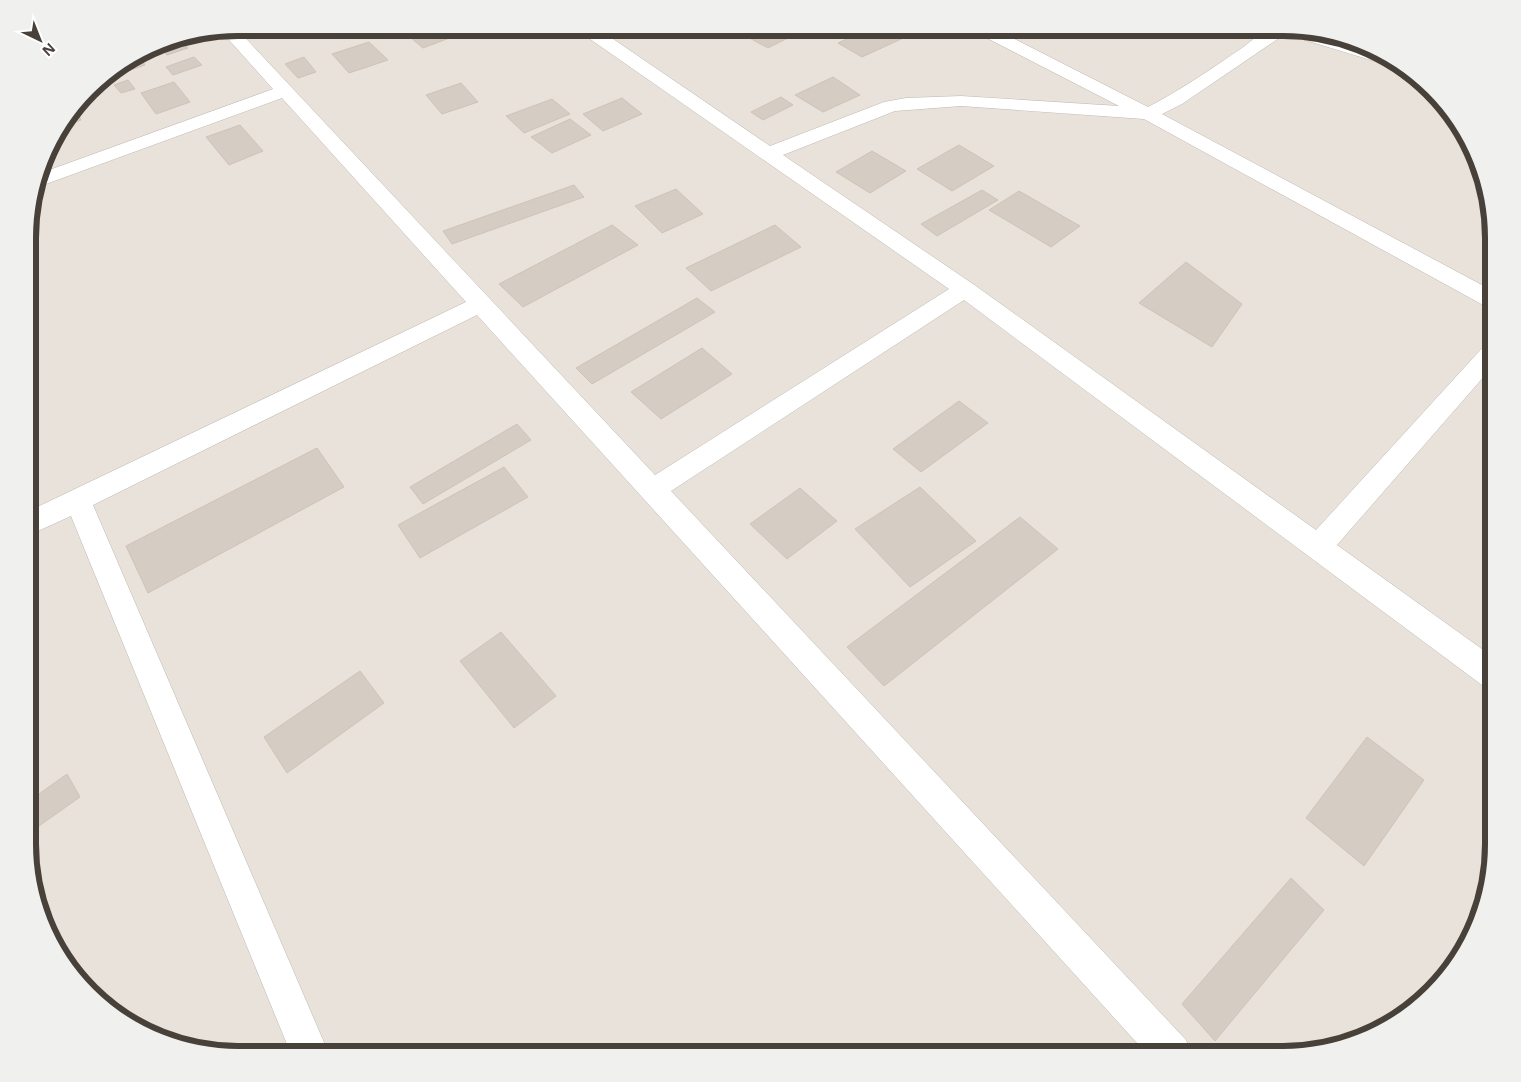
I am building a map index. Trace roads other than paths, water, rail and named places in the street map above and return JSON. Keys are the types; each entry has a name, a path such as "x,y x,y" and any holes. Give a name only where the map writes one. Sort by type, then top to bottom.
{"street":[{"path":"234,36 1165,1046"},
{"path":"597,36 965,289 1485,670"},
{"path":"997,36 1148,114 1485,298"},
{"path":"767,154 890,106 906,103 1030,104 1148,114 1176,100 1271,36"},
{"path":"46,177 285,91"},
{"path":"652,490 965,289"},
{"path":"36,521 480,304"},
{"path":"1318,548 1485,360"},
{"path":"78,501 307,1046"}]}
